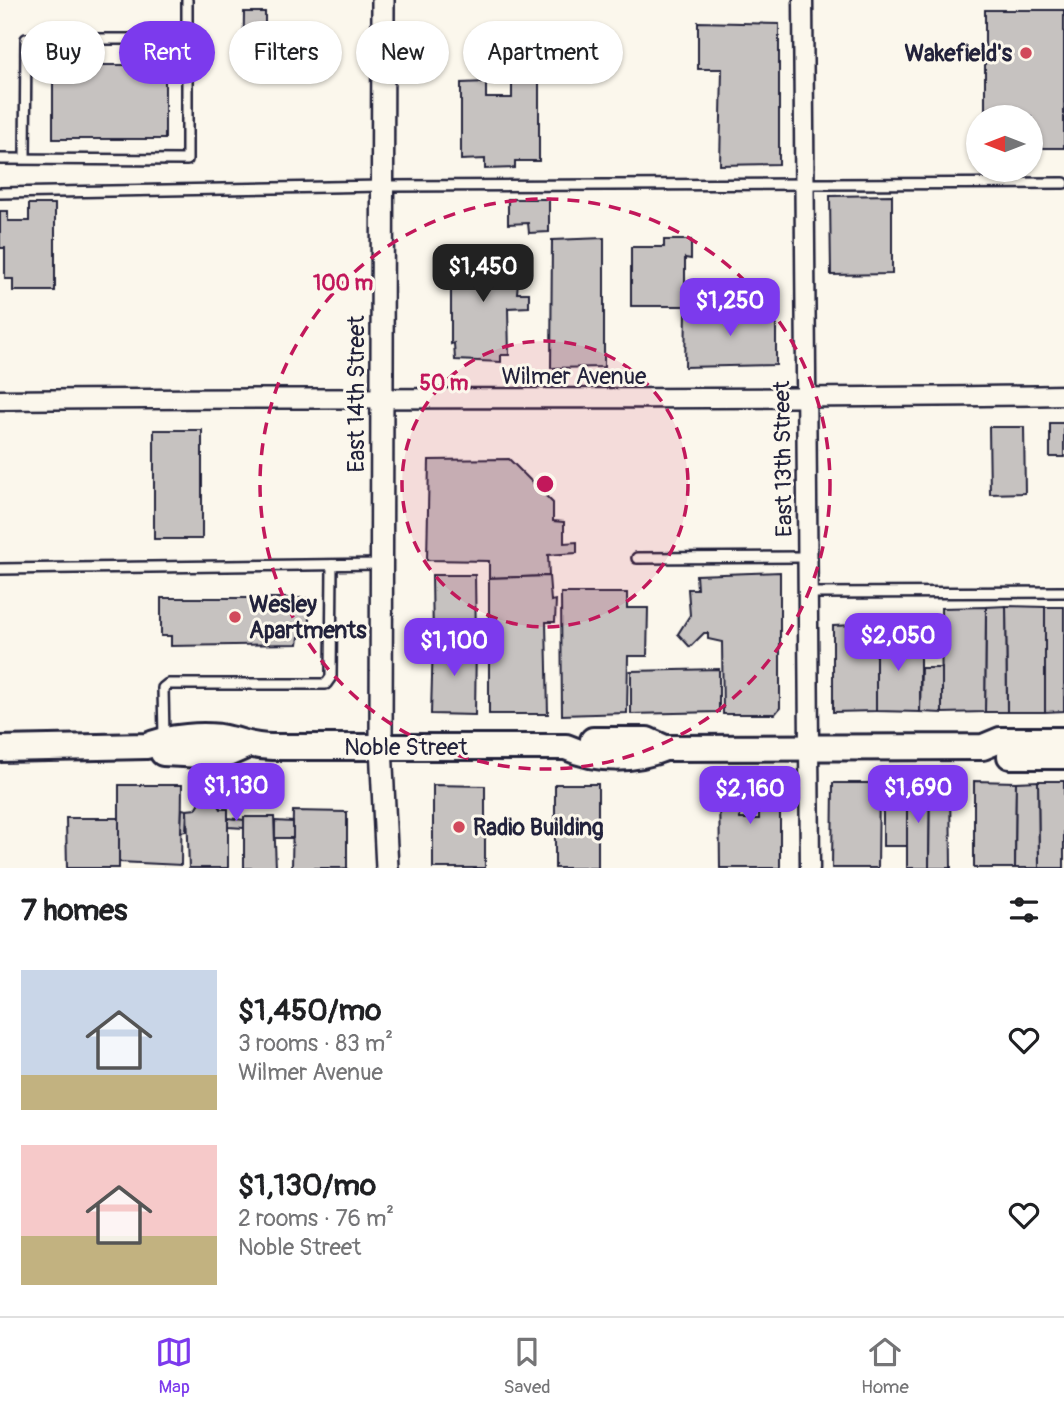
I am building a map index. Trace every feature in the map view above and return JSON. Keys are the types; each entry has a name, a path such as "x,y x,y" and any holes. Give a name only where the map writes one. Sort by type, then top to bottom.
{"main road":[{"name":"Noble Street","path":"0,749 155,742 167,754 223,756 246,746 566,747 586,756 642,758 665,748 983,747 1000,740 1064,740"},
{"name":"Noble Street","path":"983,747 1003,756 1064,756"}],"street":[{"name":"East 14th Street","path":"383,0 381,746 387,868"},
{"name":"East 13th Street","path":"803,0 810,868"},
{"name":"Wilmer Avenue","path":"0,400 382,396 487,400 807,400 1064,395"}],"lane":[{"path":"187,0 187,21"},
{"path":"25,158 26,39 119,39"},
{"path":"0,159 187,160 187,84"},
{"path":"0,193 382,186 1064,183"},
{"path":"637,558 808,557"},
{"path":"0,569 382,564"},
{"path":"155,742 163,688 168,684 326,684 331,677 332,565"},
{"path":"808,593 1064,592"}],"building":[{"path":"985,10 1064,10 1064,148 1043,148 1043,105 985,105"},
{"path":"244,12 265,12 265,21 244,21"},
{"path":"698,22 779,24 779,164 720,165 722,69 698,69"},
{"path":"105,65 119,65 119,84 165,84 165,139 53,139 53,84 105,84"},
{"path":"461,83 486,84 486,98 512,98 512,84 539,84 539,161 515,161 515,168 485,169 485,159 461,160"},
{"path":"892,195 892,274 831,275 830,196"},
{"path":"508,199 549,199 549,232 529,233 528,223 508,224"},
{"path":"29,204 55,204 55,291 13,291 13,279 5,279 5,248 0,248 0,211 8,211 8,221 29,221"},
{"path":"604,238 604,367 551,368 552,240"},
{"path":"664,240 691,240 691,259 685,258 685,306 631,306 631,247 664,247"},
{"path":"510,246 511,270 505,270 506,282 518,282 517,293 529,293 529,307 508,308 509,355 501,355 501,362 455,360 454,343 451,344 451,268 461,268 460,248"},
{"path":"686,309 776,309 776,365 685,367"},
{"path":"1050,423 1064,423 1064,457 1050,457"},
{"path":"989,427 1024,427 1025,493 990,494"},
{"path":"154,430 202,430 202,539 154,539"},
{"path":"509,459 553,503 553,521 564,522 564,543 577,542 577,553 548,555 549,576 489,578 489,561 427,560 429,460"},
{"path":"780,572 780,708 775,714 723,714 722,642 708,639 708,633 704,633 690,647 678,634 690,615 688,589 697,589 696,575"},
{"path":"432,575 475,575 476,641 433,640"},
{"path":"549,576 551,601 556,600 555,622 546,622 548,714 489,714 489,578"},
{"path":"561,593 627,593 627,608 648,608 647,656 628,656 627,713 562,715"},
{"name":"Wesley Apartments","path":"161,598 309,598 309,636 299,637 298,644 171,646 171,636 161,636"},
{"path":"1006,606 1045,607 1045,712 1007,712"},
{"path":"1006,606 1007,712 985,712 986,607"},
{"path":"986,607 985,712 942,713 941,608"},
{"path":"1045,607 1064,607 1064,711 1045,712"},
{"path":"876,624 876,711 833,712 833,626"},
{"path":"920,633 920,712 876,711 876,634"},
{"path":"433,640 476,641 475,715 431,714"},
{"path":"921,668 942,668 942,713 920,712"},
{"path":"719,669 719,712 631,714 631,671"},
{"path":"974,781 1016,782 1015,868 974,868"},
{"path":"1038,781 1064,781 1064,868 1039,868"},
{"path":"1038,781 1039,868 1015,868 1016,782"},
{"path":"883,782 907,783 907,846 883,846"},
{"path":"780,783 780,868 720,868 719,784","holes":["740,801 759,801 759,819 740,819"]},
{"path":"833,783 879,783 878,868 832,868"},
{"path":"907,783 930,783 929,868 907,868"},
{"path":"930,783 950,783 951,868 929,868"},
{"path":"555,784 598,784 598,868 555,868"},
{"path":"119,785 182,785 181,865 119,862"},
{"name":"Radio Building","path":"433,785 485,786 485,868 433,868"},
{"path":"203,797 214,797 221,809 228,809 228,868 189,868 187,810 196,809"},
{"path":"182,809 187,810 186,831 181,832"},
{"path":"293,811 347,812 347,868 292,868"},
{"path":"244,817 274,817 276,868 244,868"},
{"path":"66,818 119,818 119,868 67,868"},
{"path":"228,818 244,820 244,828 228,827"},
{"path":"275,821 293,822 293,838 275,838"}],"place":[{"name":"Wakefield's","path":"1026,53"},
{"name":"Wesley Apartments","path":"235,617"},
{"name":"Radio Building","path":"459,827"}]}
